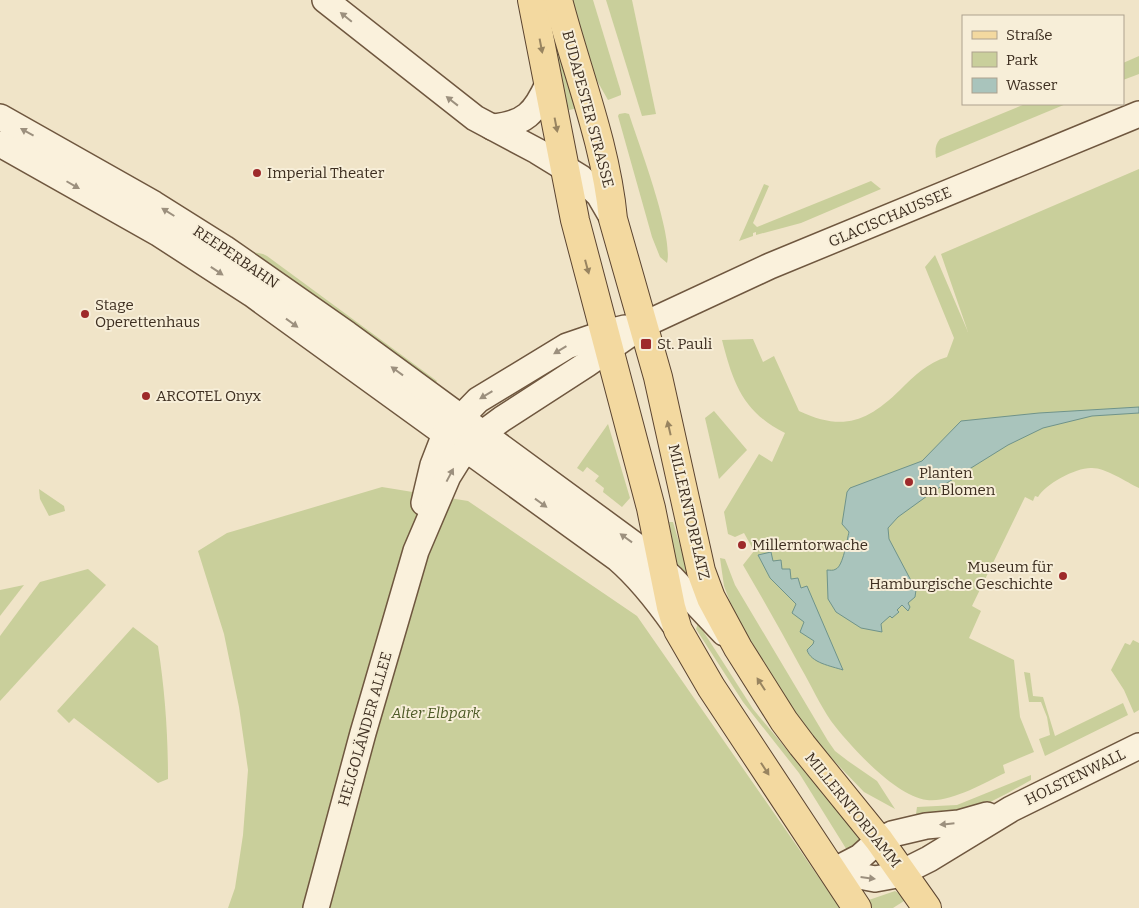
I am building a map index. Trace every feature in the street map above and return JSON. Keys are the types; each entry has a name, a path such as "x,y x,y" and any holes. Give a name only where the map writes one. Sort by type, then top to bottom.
{"main road":[{"path":"325,0 474,118 563,166"},
{"name":"BUDAPESTER STRASSE","path":"532,0 563,166 575,220 607,341"},
{"name":"BUDAPESTER STRASSE","path":"558,0 604,160 613,219 642,325"},
{"path":"492,127 515,123 532,114 541,101 548,84"},
{"name":"GLACISCHAUSSEE","path":"642,325 770,266 1139,114"},
{"name":"REEPERBAHN","path":"0,117 154,204 204,235 332,323 452,425"},
{"name":"REEPERBAHN","path":"0,144 182,248 452,425"},
{"name":"BUDAPESTER STRASSE","path":"563,166 599,195 613,219"},
{"path":"475,442 502,419 607,341 642,325"},
{"name":"MILLERNTORPLATZ","path":"642,325 658,377 701,571 711,598 738,648"},
{"path":"452,425 478,400 568,346 607,341"},
{"path":"607,341 651,508 671,607 678,630 710,687 857,908"},
{"name":"MILLERNTORPLATZ","path":"452,425 635,574 651,592 678,630"},
{"name":"HELGOLÄNDER ALLEE","path":"316,908 363,732 416,551 427,488 452,425"},
{"name":"MILLERNTORPLATZ","path":"475,442 639,548 663,570 738,648"},
{"name":"HELGOLÄNDER ALLEE","path":"416,551 448,476 458,460 475,442"},
{"name":"MILLERNTORDAMM","path":"738,648 802,745 879,840 903,873 875,879 833,871"},
{"name":"HOLSTENWALL","path":"903,873 1011,809 1139,746"},
{"name":"HOLSTENWALL","path":"833,871 860,857 879,840 892,834 912,829 958,823 1011,809"},
{"path":"903,873 927,908"}],"green space":[{"path":"540,0 548,0 582,107 565,111"},
{"path":"572,0 593,0 621,95 608,100 591,70"},
{"path":"606,0 632,0 656,114 642,116"},
{"path":"1139,56 1139,74 1124,80 1124,63"},
{"path":"1023,105 1064,105 936,158 937,143 940,139"},
{"path":"625,113 629,114 661,212 668,250 667,263 660,257 652,237 618,116"},
{"name":"Planten un Blomen","path":"1139,169 1139,488 1103,470 1086,468 1062,477 1047,487 1038,497 1035,496 1033,501 1025,497 972,606 981,611 969,638 1014,660 1020,717 1034,752 1003,765 1005,773 956,795 936,800 927,800 914,796 888,780 874,768 831,721 743,565 754,551 744,533 735,537 728,534 724,512 759,454 772,462 785,433 759,416 742,395 731,370 722,340 753,339 763,362 774,356 799,411 828,421 841,422 864,416 888,401 921,370 947,357 954,338 925,267 935,255 968,332 941,254"},
{"path":"871,181 881,189 801,223 756,235 756,232 753,233 753,236 739,241 764,184 769,186 753,223 757,227"},
{"path":"243,250 267,256 437,381 432,387"},
{"path":"714,411 747,450 719,479 705,418"},
{"path":"608,424 630,498 622,507 603,492 604,488 595,481 599,476 587,467 583,472 577,468"},
{"name":"Alter Elbpark","path":"382,487 468,501 637,616 840,908 228,908 235,888 243,835 248,770 239,707 224,634 198,551 227,533"},
{"path":"39,489 64,506 65,511 49,516 40,499"},
{"path":"669,522 673,522 690,579 676,567"},
{"path":"720,558 725,559 735,585 828,741 835,751 877,781 895,809 864,792 810,736 735,615 724,586"},
{"path":"88,569 106,585 0,701 0,636 40,582"},
{"path":"24,585 0,616 0,590"},
{"path":"698,623 753,709 864,842 850,855 799,773 743,702 696,629"},
{"path":"133,627 158,646 166,712 168,779 158,783 74,718 69,723 57,711"},
{"path":"1133,640 1139,643 1139,710 1134,713 1124,690 1111,670 1125,643 1130,645"},
{"path":"1024,672 1030,673 1033,696 1043,697 1055,736 1123,703 1128,715 1045,756 1039,739 1050,735 1047,717 1041,702 1029,702"},
{"path":"1031,775 1031,780 975,808 946,813 916,814 917,807 957,805"},
{"path":"895,891 900,894 904,901 893,908 866,908 863,902"}],"water":[{"path":"1139,407 1139,413 1092,416 1043,428 1008,445 934,491 898,517 888,528 889,539 916,590 915,597 908,603 910,607 908,611 902,605 897,610 899,612 892,618 890,616 881,624 882,632 861,628 836,612 828,599 827,570 836,569 841,563 849,532 842,524 847,492 850,488 922,461 961,421 1039,413"},
{"path":"771,552 773,561 781,560 782,569 790,569 791,579 798,578 801,588 807,586 843,670 817,661 809,654 807,650 814,641 800,632 804,622 792,613 796,604 770,578 758,555"}],"place":[{"name":"Imperial Theater","path":"257,173"},
{"name":"Stage Operettenhaus","path":"85,314"},
{"name":"St. Pauli","path":"646,344"},
{"name":"ARCOTEL Onyx","path":"146,396"},
{"name":"Planten un Blomen","path":"909,482"},
{"name":"Millerntorwache","path":"742,545"},
{"name":"Museum für Hamburgische Geschichte","path":"1063,576"}]}
